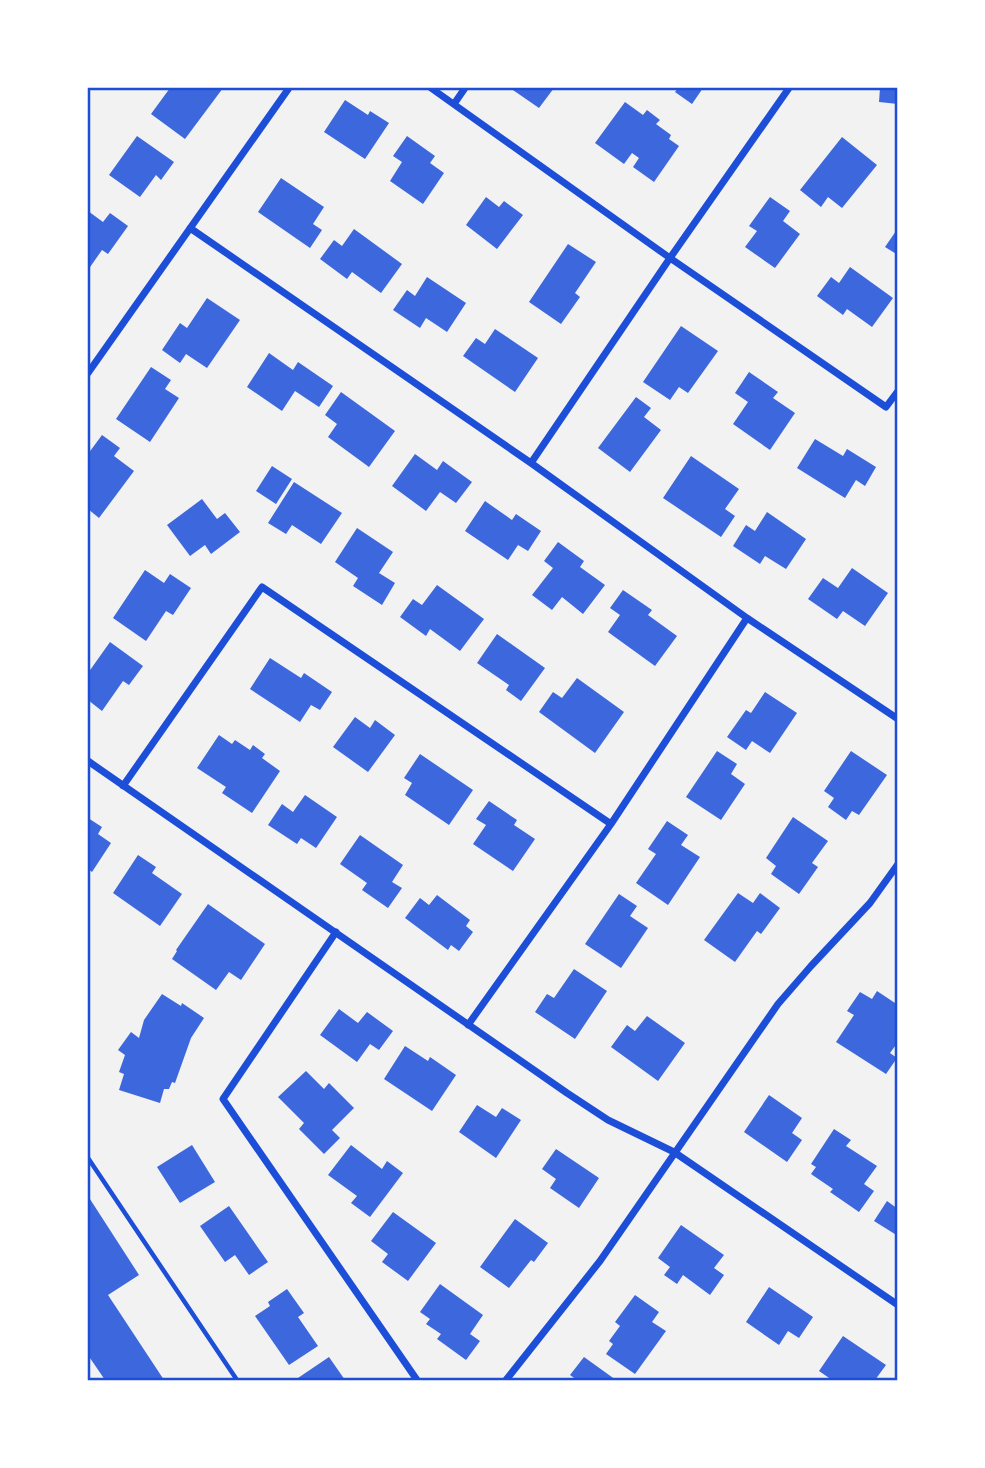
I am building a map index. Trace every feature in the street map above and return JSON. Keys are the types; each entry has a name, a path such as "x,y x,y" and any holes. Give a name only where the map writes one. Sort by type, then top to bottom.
{"street":[{"path":"88,373 289,88"},
{"path":"431,88 886,407 898,391"},
{"path":"454,104 465,88"},
{"path":"531,463 789,88"},
{"path":"190,229 531,463 747,618 898,719"},
{"path":"123,786 262,587 611,824"},
{"path":"468,1025 611,824 747,618"},
{"path":"88,761 608,1120 674,1152 898,1305"},
{"path":"506,1381 600,1261 778,1004 870,903 898,864"},
{"path":"336,932 223,1099 417,1381"}],"lane":[{"path":"88,1157 237,1381"}],"building":[{"path":"170,88 223,88 185,139 151,114"},
{"path":"510,88 554,88 539,108"},
{"path":"678,88 703,88 692,104 675,92"},
{"path":"880,88 898,88 898,104 879,102"},
{"path":"345,100 368,115 370,111 389,123 365,159 324,132"},
{"path":"625,102 643,115 647,110 660,120 656,124 671,135 669,139 679,146 654,182 633,167 639,158 632,153 624,164 595,143"},
{"path":"137,136 174,162 161,180 156,175 140,197 109,175"},
{"path":"407,136 435,156 430,163 444,173 423,204 390,181 402,162 393,156"},
{"path":"842,137 877,165 842,208 828,197 821,207 800,190"},
{"path":"281,178 324,207 313,224 322,230 310,248 258,212"},
{"path":"486,197 499,207 504,201 523,215 497,249 466,225"},
{"path":"770,197 790,211 783,221 800,234 775,268 745,247 757,231 749,226"},
{"path":"88,211 103,222 110,213 128,226 108,254 102,250 88,270"},
{"path":"898,228 898,255 885,247"},
{"path":"354,229 402,264 381,293 352,272 347,279 320,259 334,240 342,246"},
{"path":"568,244 596,262 575,293 580,297 561,324 529,302"},
{"path":"850,267 893,298 872,327 847,309 843,315 817,296 831,277 839,283"},
{"path":"427,277 466,303 447,332 426,318 420,328 393,310 407,290 415,296"},
{"path":"207,298 240,320 207,368 186,354 180,363 162,350 180,323 187,328"},
{"path":"681,326 718,351 688,393 679,387 670,400 643,382"},
{"path":"495,329 538,358 515,392 463,356 476,338 485,344"},
{"path":"269,353 293,370 298,362 333,386 319,407 295,391 282,411 247,387"},
{"path":"151,367 171,380 165,389 179,398 150,442 116,419"},
{"path":"749,372 778,392 773,398 795,413 770,450 733,424 748,402 735,393"},
{"path":"341,392 395,431 369,467 328,437 337,424 325,415"},
{"path":"636,397 651,408 644,417 661,430 630,472 598,448"},
{"path":"102,435 120,448 114,456 134,471 99,518 88,509 88,454"},
{"path":"815,439 843,456 847,449 876,467 865,486 856,480 845,498 797,468"},
{"path":"415,454 437,470 443,461 472,482 456,503 440,492 426,511 392,486"},
{"path":"691,456 739,489 725,509 735,516 721,537 663,498"},
{"path":"272,466 292,479 276,504 256,491"},
{"path":"294,482 342,513 321,544 292,525 286,534 268,523"},
{"path":"202,499 217,519 225,513 240,532 211,554 205,545 190,556 167,525"},
{"path":"485,501 512,520 516,514 541,531 528,551 518,545 508,560 465,531"},
{"path":"767,512 806,539 786,569 765,556 760,564 733,546 746,525 755,531"},
{"path":"357,528 393,552 379,573 395,583 382,605 353,586 358,578 335,562"},
{"path":"558,542 584,561 580,567 605,585 583,614 562,597 552,610 532,595 553,568 544,561"},
{"path":"852,568 888,593 865,626 843,611 837,619 808,599 823,578 838,588"},
{"path":"145,570 164,583 170,574 191,588 173,615 166,611 146,641 113,618"},
{"path":"437,585 484,619 460,651 430,629 426,636 400,617 413,599 422,605"},
{"path":"623,590 652,610 648,615 677,636 655,666 608,632 620,615 610,608"},
{"path":"497,634 545,668 521,701 506,690 509,685 477,663"},
{"path":"110,642 143,666 129,685 123,681 102,711 88,700 88,673"},
{"path":"270,658 301,678 304,673 332,692 320,710 311,705 300,722 250,689"},
{"path":"577,678 624,712 595,753 539,712 553,692 562,698"},
{"path":"765,692 797,713 770,753 752,741 746,750 727,737 746,710 751,713"},
{"path":"355,717 370,728 375,720 395,735 368,772 333,747"},
{"path":"219,735 232,744 235,740 250,750 253,745 265,754 262,758 280,771 252,813 222,793 226,787 197,768"},
{"path":"717,751 737,764 731,774 745,784 721,820 686,797"},
{"path":"851,751 887,775 859,815 852,811 846,820 828,807 834,798 824,791"},
{"path":"420,754 473,790 449,825 405,795 412,783 404,778"},
{"path":"305,795 337,817 316,848 301,838 297,844 268,825 282,804 293,812"},
{"path":"489,801 517,820 514,825 535,839 513,871 473,844 486,825 476,819"},
{"path":"793,817 828,841 812,863 818,867 799,894 771,874 776,866 766,858"},
{"path":"88,818 102,827 98,834 111,843 92,872 88,869"},
{"path":"667,821 688,835 681,845 700,857 668,905 636,883 656,854 648,849"},
{"path":"360,835 403,865 392,882 402,888 388,908 362,890 367,883 340,864"},
{"path":"138,855 156,867 152,873 182,894 160,926 113,893"},
{"path":"738,893 753,903 760,893 780,908 761,934 757,931 735,962 704,940"},
{"path":"619,894 637,906 630,916 648,928 621,968 585,944"},
{"path":"437,895 470,920 466,926 473,932 459,951 451,945 448,950 405,918 420,898 429,905"},
{"path":"208,904 265,944 241,980 229,972 216,990 172,959"},
{"path":"574,969 607,991 575,1039 535,1012 547,994 554,998"},
{"path":"877,991 898,1005 898,1026 895,1029 898,1031 898,1042 890,1053 897,1058 886,1074 836,1042 854,1015 847,1011 860,992 872,999"},
{"path":"162,994 181,1006 182,1003 204,1018 191,1038 175,1083 172,1082 169,1089 164,1089 160,1103 119,1090 124,1074 119,1072 125,1055 118,1050 131,1032 139,1038 144,1020"},
{"path":"339,1009 358,1023 367,1012 393,1031 379,1050 370,1044 357,1062 320,1035"},
{"path":"647,1016 685,1043 658,1081 611,1047 627,1025 635,1031"},
{"path":"405,1046 428,1061 430,1057 456,1075 432,1111 384,1079"},
{"path":"306,1071 324,1089 329,1083 354,1108 332,1130 340,1138 324,1154 299,1129 304,1123 278,1097"},
{"path":"769,1095 802,1118 792,1133 802,1140 787,1162 744,1132"},
{"path":"477,1105 496,1117 502,1108 521,1120 496,1158 459,1132"},
{"path":"834,1129 851,1140 846,1146 877,1166 864,1184 874,1191 859,1212 830,1192 833,1189 811,1174 816,1167 811,1164"},
{"path":"192,1145 215,1182 180,1203 157,1167"},
{"path":"351,1145 382,1169 387,1161 403,1173 370,1217 351,1203 357,1196 328,1175"},
{"path":"556,1149 599,1178 579,1208 550,1188 556,1179 542,1169"},
{"path":"88,1196 139,1275 108,1295 164,1380 105,1380 90,1358 88,1360"},
{"path":"887,1201 898,1209 898,1236 874,1221"},
{"path":"229,1206 268,1262 249,1275 235,1255 225,1262 200,1226"},
{"path":"393,1212 436,1243 408,1281 382,1262 388,1254 371,1241"},
{"path":"515,1219 548,1243 509,1288 480,1267"},
{"path":"681,1225 724,1255 714,1268 724,1275 710,1295 683,1275 677,1284 664,1275 670,1267 658,1258"},
{"path":"440,1284 483,1315 470,1334 480,1341 466,1360 437,1339 441,1334 426,1324 430,1319 420,1312"},
{"path":"769,1287 813,1317 799,1338 788,1331 779,1345 746,1322"},
{"path":"287,1289 304,1313 298,1317 318,1346 289,1365 255,1316 270,1306 268,1302"},
{"path":"635,1295 659,1312 652,1322 666,1331 635,1374 606,1354 613,1344 609,1341 620,1326 615,1322"},
{"path":"843,1336 886,1365 875,1380 832,1380 819,1371"},
{"path":"329,1357 345,1380 295,1380"},
{"path":"584,1357 616,1380 577,1380 570,1375"}]}
